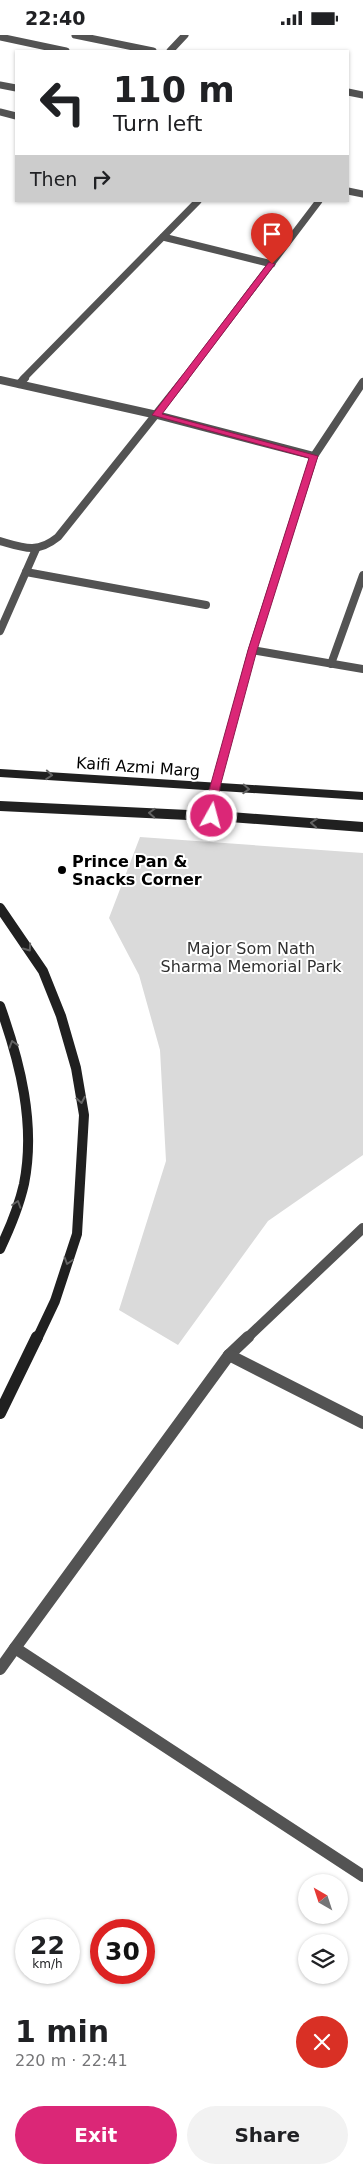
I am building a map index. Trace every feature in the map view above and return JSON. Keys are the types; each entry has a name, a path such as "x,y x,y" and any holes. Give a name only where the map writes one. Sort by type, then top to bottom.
{"street":[{"path":"75,35 148,50"},
{"path":"171,50 185,35"},
{"path":"0,37 61,50"},
{"path":"0,85 15,88"},
{"path":"349,92 363,95"},
{"path":"0,112 15,116"},
{"path":"349,191 363,194"},
{"path":"19,384 197,202"},
{"path":"0,541 27,549 36,549 49,545 58,537 157,415 318,202"},
{"path":"163,237 272,264"},
{"path":"0,380 157,415 314,456"},
{"path":"212,816 215,787 252,650 314,456 363,382"},
{"path":"0,631 36,549"},
{"path":"26,572 206,605"},
{"path":"331,663 363,575"},
{"path":"252,650 363,669"},
{"name":"Kaifi Azmi Marg","path":"0,773 363,796"},
{"path":"0,806 212,816 363,827"},
{"path":"0,908 43,971 61,1016 76,1068 84,1115 77,1234 55,1301 0,1413"},
{"path":"0,1006 14,1044 25,1092 28,1128 25,1179 0,1249"},
{"path":"0,1669 229,1355 363,1228"},
{"path":"229,1355 363,1423"},
{"path":"15,1648 363,1876"}],"green space":[{"name":"Major Som Nath Sharma Memorial Park","path":"140,837 363,853 363,1155 268,1221 178,1345 119,1310 166,1161 160,1050 139,975 109,918"}],"place":[{"name":"Prince Pan & Snacks Corner","path":"62,870"}],"route":[{"path":"212,816 215,787 252,650 314,456 157,415 272,264"}]}
